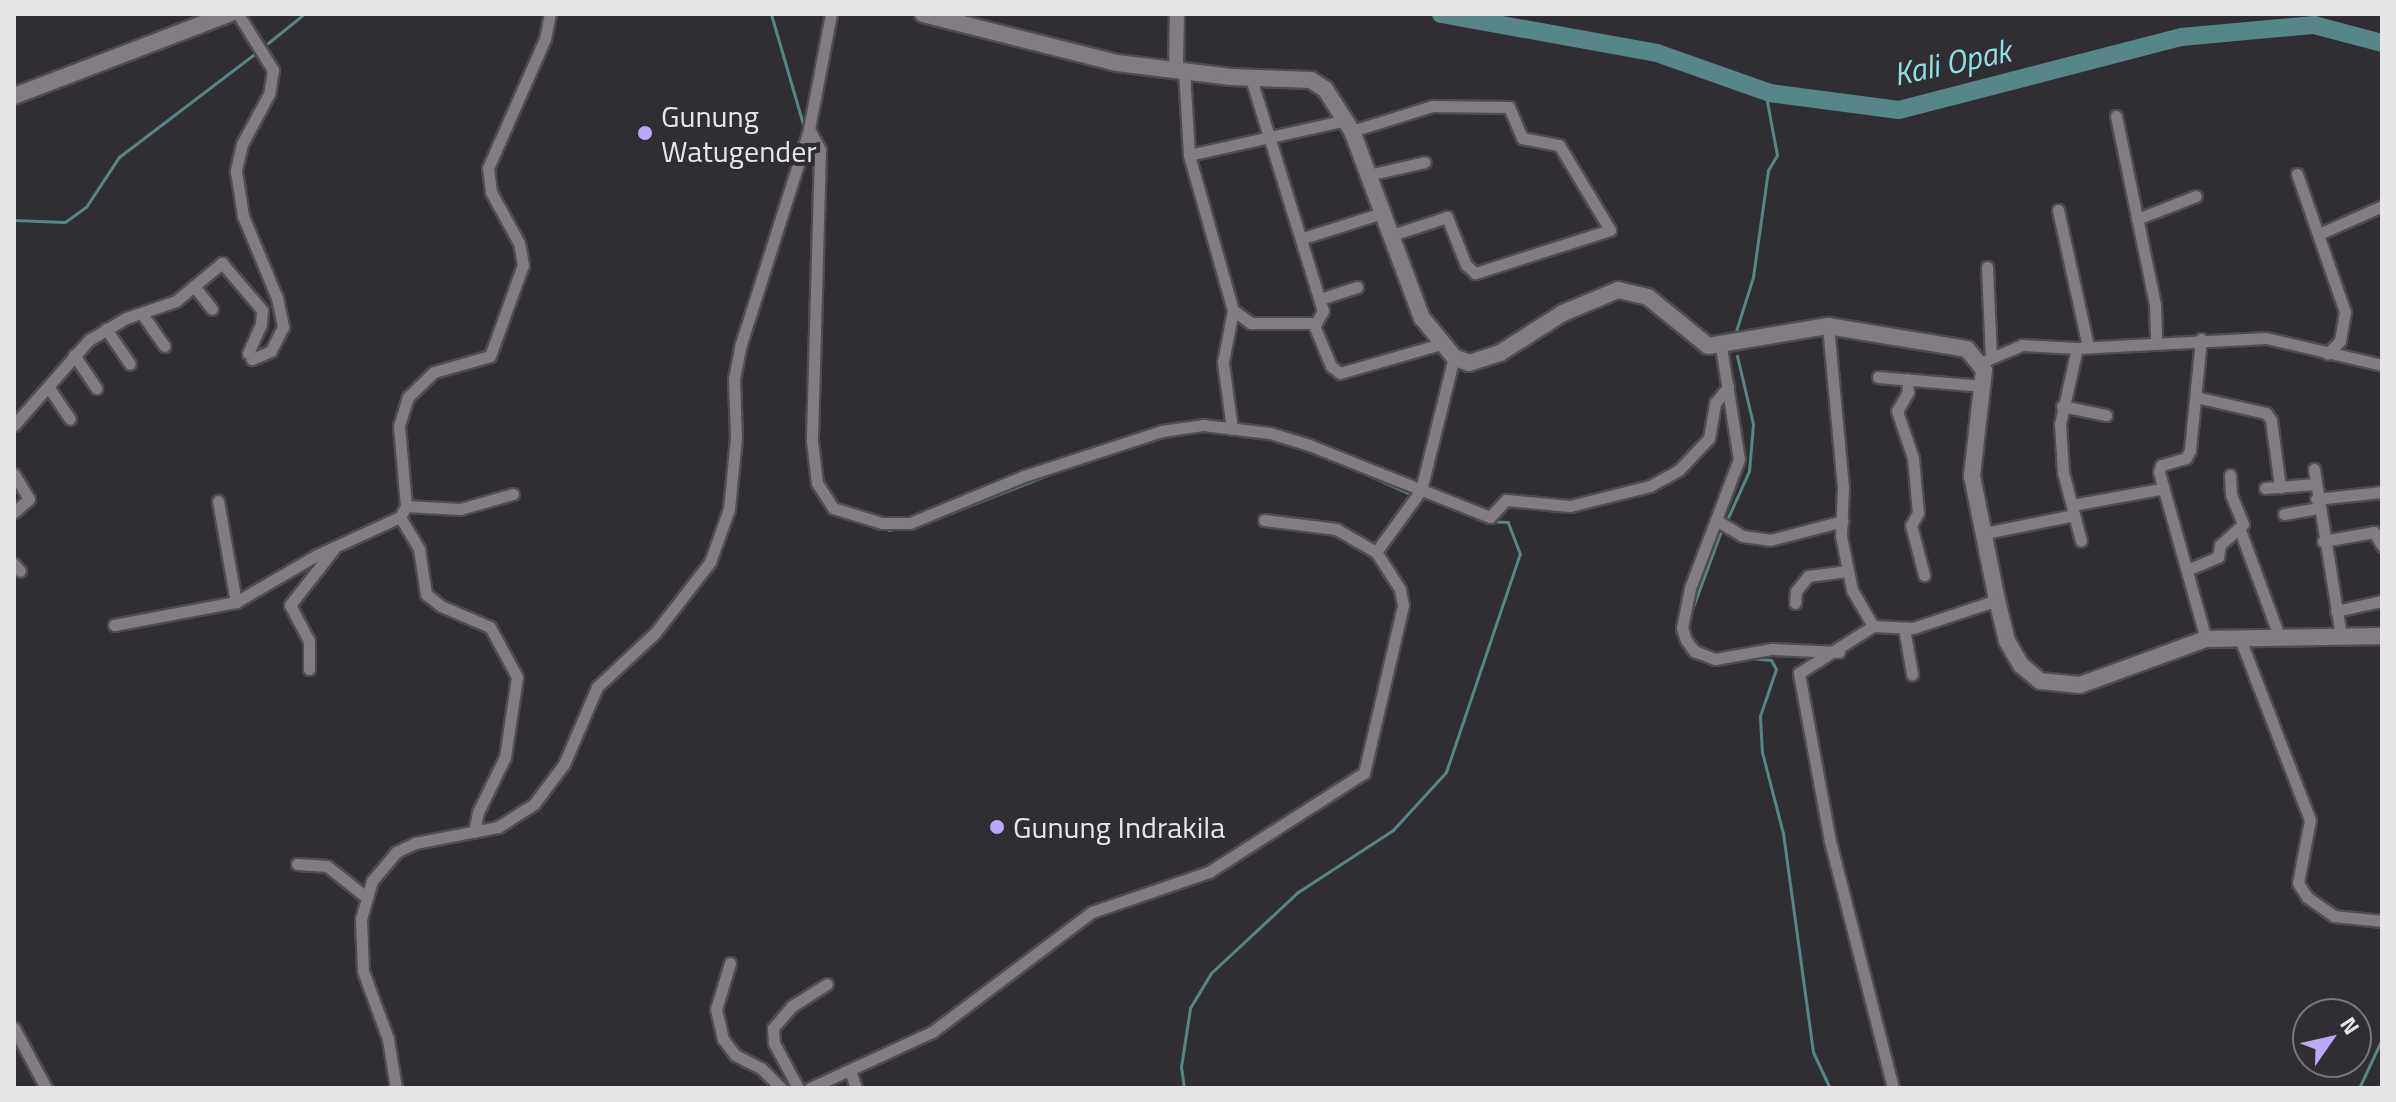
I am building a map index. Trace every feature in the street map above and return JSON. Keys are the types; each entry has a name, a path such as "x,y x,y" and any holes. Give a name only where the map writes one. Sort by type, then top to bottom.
{"main road":[{"path":"14,96 229,14"},
{"path":"923,14 1064,53 1251,78 1311,80 1325,89 1349,126 1422,318 1454,357 1481,362 1563,313 1618,290 1648,297 1695,339 1721,347 1828,326 1952,344 1986,360 1971,457 2007,641 2021,665 2040,681 2058,686 2080,685 2206,639 2239,636 2382,636"}],"street":[{"path":"14,425 49,388 74,355 106,329 176,301 224,264 262,310 261,324 250,356 271,351 283,327 277,298 247,229 236,171 238,152 269,94 273,70 238,14"},
{"path":"474,832 481,805 505,757 517,677 490,627 441,606 426,594 419,549 403,512 399,426 408,397 434,372 490,356 523,265 519,243 491,192 488,168 545,39 550,14"},
{"path":"396,1088 388,1039 363,971 360,938 366,897 372,881 396,852 415,843 474,832 515,820 534,804 564,764 597,687 655,633 710,562 729,509 736,438 734,379 741,344 809,129 831,14"},
{"path":"1177,16 1189,155 1233,310 1223,362 1232,429"},
{"path":"1233,310 1251,323 1313,323 1323,316 1303,238 1251,78"},
{"path":"1189,155 1269,134 1349,126 1432,106 1509,107 1522,138 1559,145 1610,230 1475,273 1466,265 1447,217 1389,236"},
{"path":"2116,116 2155,305 2156,342"},
{"path":"809,129 820,150 812,441 817,483 833,508 901,525 1024,476 1162,431 1203,425 1309,445 1490,517 1506,500 1570,506 1650,486 1679,470 1709,438 1715,403 1728,387"},
{"path":"1368,175 1425,162"},
{"path":"2297,174 2345,312 2340,341 2327,354"},
{"path":"2137,219 2196,196"},
{"path":"2319,234 2382,206"},
{"path":"2058,210 2082,348 2062,406 2063,472 2081,541"},
{"path":"1303,238 1382,213"},
{"path":"1987,267 1986,360 2022,345 2082,348 2201,339 2270,339 2382,365"},
{"path":"194,286 212,309"},
{"path":"1320,299 1357,287"},
{"path":"142,314 164,346"},
{"path":"1313,323 1331,366 1340,373 1441,344"},
{"path":"1828,326 1848,571 1854,594 1873,626"},
{"path":"106,329 130,364"},
{"path":"2201,339 2189,454 2161,465 2160,489 2206,639"},
{"path":"1721,347 1739,459 1722,524 1683,616 1682,628 1694,651 1715,659 1772,649 1839,652"},
{"path":"74,355 96,388"},
{"path":"1376,552 1421,490 1454,357"},
{"path":"1878,377 1983,386"},
{"path":"1907,379 1908,392 1897,411 1911,445 1918,513 1911,525 1924,575"},
{"path":"49,388 70,419"},
{"path":"2196,397 2266,413 2271,420 2280,487"},
{"path":"2062,406 2106,415"},
{"path":"2314,469 2323,541 2341,635"},
{"path":"14,474 29,499 14,512"},
{"path":"2230,475 2231,494 2242,514 2240,530 2279,636"},
{"path":"2265,488 2315,484"},
{"path":"1985,533 2160,489"},
{"path":"2284,514 2317,504 2382,492"},
{"path":"114,625 236,602 403,512 460,509 513,494"},
{"path":"218,501 236,602"},
{"path":"810,1088 823,1085 932,1032 1092,912 1209,872 1364,773 1403,605 1400,589 1376,552 1340,530 1264,520"},
{"path":"1722,524 1770,540 1843,521"},
{"path":"2187,570 2218,557 2220,545 2240,530"},
{"path":"2323,541 2374,532 2382,546"},
{"path":"309,669 309,641 290,605 336,546"},
{"path":"1795,603 1796,591 1808,576 1848,571"},
{"path":"1893,1088 1830,841 1798,680 1803,667 1839,652 1873,626 1904,628 1997,600"},
{"path":"2336,611 2382,601"},
{"path":"1904,628 1912,674"},
{"path":"2239,636 2310,820 2298,883 2307,897 2334,916 2382,921"},
{"path":"297,864 327,866 366,897"},
{"path":"730,963 718,998 718,1026 735,1055 761,1068 781,1088"},
{"path":"798,1088 774,1043 773,1028 792,1006 827,984"},
{"path":"14,1028 46,1088"},
{"path":"850,1070 856,1088"}],"waterway":[{"path":"268,43 304,14"},
{"path":"771,14 805,131"},
{"name":"Kali Opak","path":"1441,14 1657,53 1770,93 1899,110 2181,37 2314,25 2382,43"},
{"path":"14,220 65,222 86,207 119,157 257,52"},
{"path":"1736,331 1753,277 1768,170 1777,155 1765,91"},
{"path":"813,148 814,182"},
{"path":"1726,522 1749,471 1753,424 1737,356"},
{"path":"923,524 1068,467"},
{"path":"1352,468 1410,494"},
{"path":"819,496 828,508"},
{"path":"1184,1088 1181,1067 1190,1008 1211,973 1298,892 1393,830 1446,772 1520,554 1508,522 1482,521 1457,510"},
{"path":"838,514 889,530 899,528"},
{"path":"1690,615 1722,528"},
{"path":"1749,658 1771,660 1776,669 1760,716 1762,752 1783,833 1813,1052 1830,1088"},
{"path":"2359,1088 2382,1039"}],"place":[{"name":"Gunung Watugender","path":"645,133"},
{"name":"Gunung Indrakila","path":"997,827"}]}
